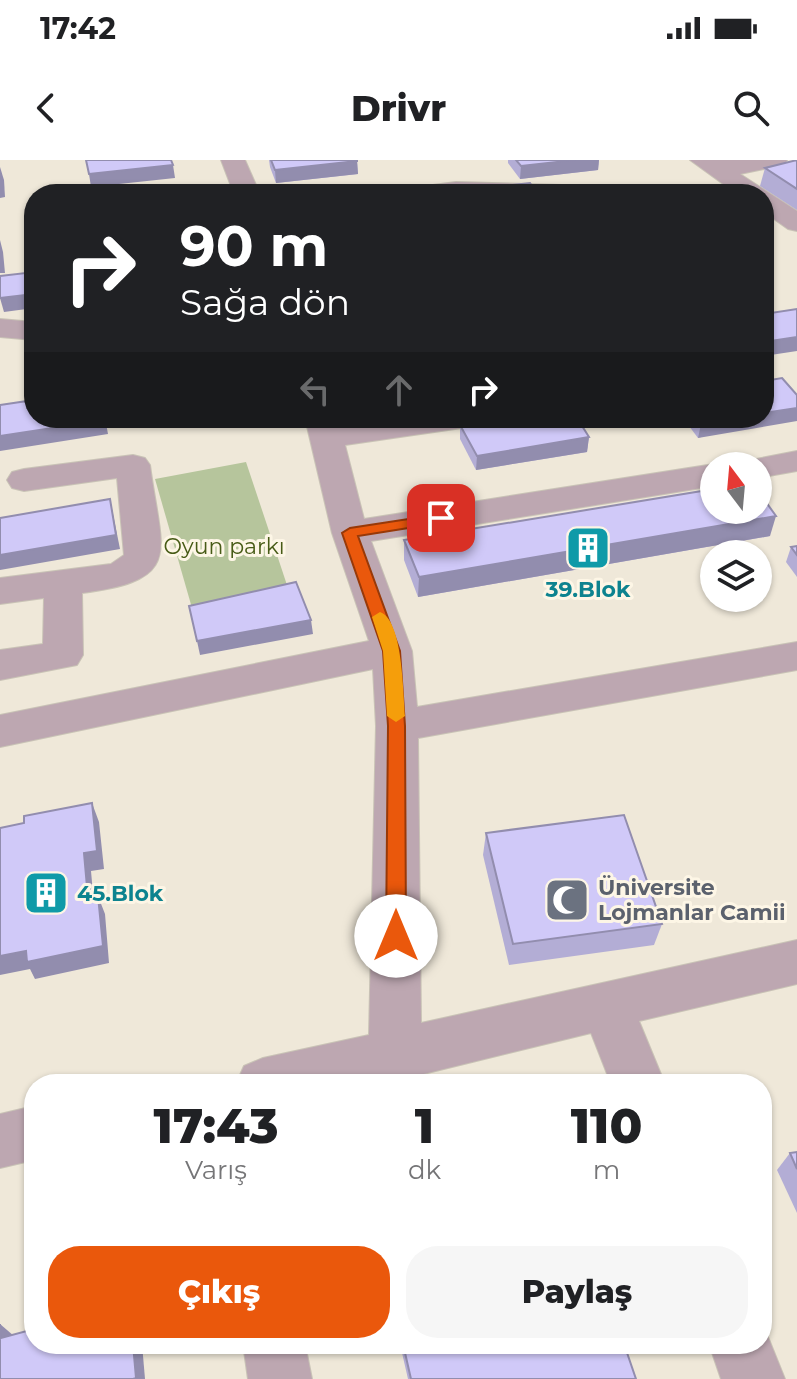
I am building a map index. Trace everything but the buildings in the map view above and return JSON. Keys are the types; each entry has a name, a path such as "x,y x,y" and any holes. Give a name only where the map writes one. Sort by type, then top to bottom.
{"street":[{"path":"233,160 243,184"},
{"path":"710,165 775,160"},
{"path":"710,165 739,184"},
{"path":"774,207 797,223"},
{"path":"0,328 24,342"},
{"path":"323,428 350,533 392,651 397,726 395,1056"},
{"path":"772,465 797,461"},
{"path":"0,591 118,576 141,562 144,550 133,465 24,480"},
{"path":"350,533 700,477"},
{"path":"0,665 63,655 63,583"},
{"path":"0,731 392,651"},
{"path":"397,726 797,656"},
{"path":"310,1074 797,962"},
{"path":"607,1006 634,1074"},
{"path":"0,1141 24,1135"},
{"path":"276,1354 280,1379"},
{"path":"744,1354 753,1379"}],"green space":[{"name":"Oyun parkı","path":"246,462 288,588 192,608 155,479"}],"slow traffic":[{"path":"380,617 392,651 396,716"}],"place":[{"name":"39.Blok","path":"588,548"},
{"name":"45.Blok","path":"46,893"},
{"name":"Üniversite Lojmanlar Camii","path":"567,900"}],"route":[{"path":"396,936 397,726 392,651 350,533 441,518"}]}
